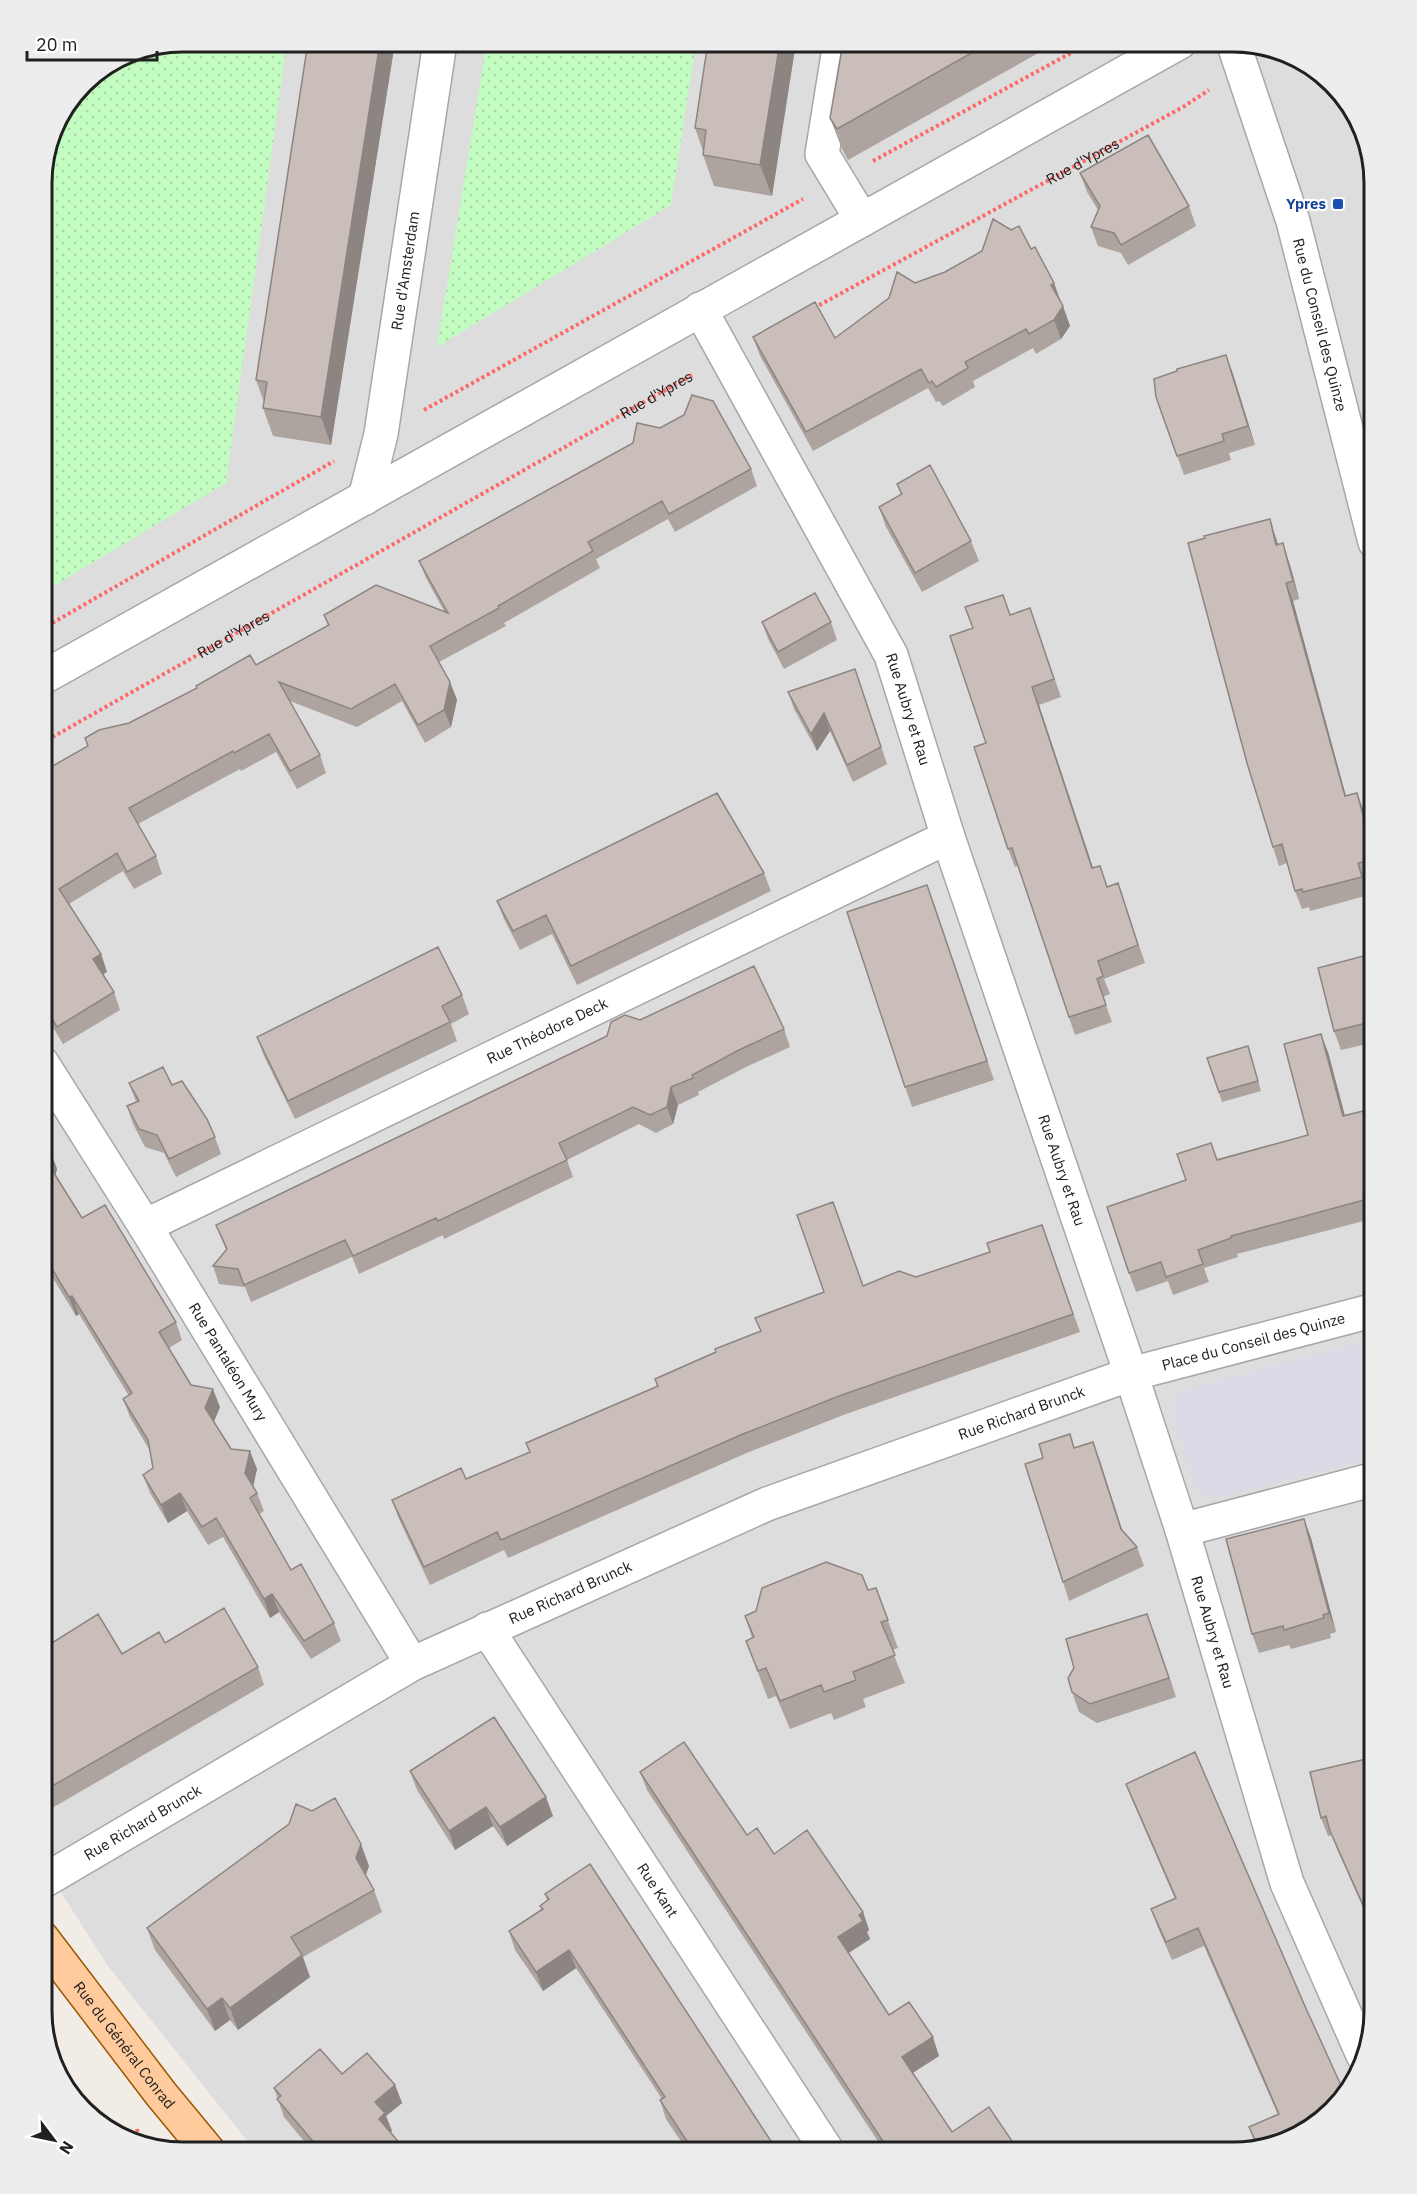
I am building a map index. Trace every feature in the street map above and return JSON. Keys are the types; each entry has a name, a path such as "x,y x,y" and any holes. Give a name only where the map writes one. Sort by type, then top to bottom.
{"main road":[{"name":"Rue du Général Conrad","path":"52,1951 161,2094 200,2141"}],"street":[{"name":"Rue d'Amsterdam","path":"365,498 381,434 438,53"},
{"path":"838,53 822,154 862,220"},
{"path":"53,672 1160,53"},
{"name":"Rue du Conseil des Quinze","path":"1238,56 1293,221 1364,499"},
{"name":"Rue Aubry et Rau","path":"700,309 891,655 948,837 1182,1530 1287,1883 1359,2047"},
{"name":"Rue Théodore Deck","path":"145,1226 948,837"},
{"name":"Rue Pantaléon Mury","path":"53,1080 145,1226 412,1664"},
{"name":"Place du Conseil des Quinze","path":"1131,1374 1364,1313"},
{"name":"Rue Richard Brunck","path":"52,1876 412,1664 487,1629 767,1504 1131,1374"},
{"path":"1182,1530 1364,1482"},
{"name":"Rue Kant","path":"487,1629 821,2142"}],"path":[{"path":"53,623 381,434 1071,53"},
{"name":"Rue d'Ypres","path":"810,310 1183,107 1238,56"},
{"name":"Rue d'Ypres","path":"53,737 727,356"}],"shaded area":[{"path":"175,53 1242,53 1275,59 1306,75 1332,97 1355,133 1363,167 1364,184 1364,2010 1360,2044 1347,2076 1326,2103 1299,2124 1267,2137 1233,2142 247,2141 108,1966 52,1879 53,175 62,133 70,118 91,91 118,70 142,59"},
{"path":"1364,1342 1364,1460 1215,1499 1197,1492 1170,1407 1180,1391"}],"green space":[{"path":"175,53 285,53 226,483 53,587 54,167 62,133 80,104 104,80 133,62"},
{"path":"485,53 694,53 671,205 437,347"}],"building":[{"path":"306,53 378,53 321,417 263,408 267,382 256,380"},
{"path":"706,53 778,53 760,165 703,155 706,130 695,128"},
{"path":"841,53 972,53 837,129 830,118"},
{"path":"1148,135 1189,206 1121,245 1114,233 1091,227 1100,206 1080,173"},
{"path":"993,219 1011,230 1019,226 1031,249 1035,247 1054,283 1051,285 1063,306 1054,320 1029,334 1026,329 965,362 968,368 936,387 932,381 929,383 921,369 806,432 753,337 815,302 835,338 889,298 897,272 915,283 945,272 982,251"},
{"path":"1226,355 1248,426 1222,434 1224,441 1177,456 1156,397 1154,379 1177,371 1177,369"},
{"path":"692,395 713,401 751,469 669,514 662,501 588,542 593,551 498,606 499,608 430,646 450,682 444,710 418,725 395,684 351,709 279,682 320,755 290,771 269,734 129,808 156,856 127,872 117,853 59,889 101,954 93,959 114,992 57,1027 53,1020 53,766 88,746 85,738 99,730 129,723 197,688 196,686 250,655 256,665 329,625 324,615 376,585 448,613 419,561 633,443 637,423 660,428 684,415"},
{"path":"930,465 971,541 915,573 879,507 902,494 897,484"},
{"path":"1270,519 1276,545 1283,543 1293,581 1286,583 1345,796 1357,793 1364,819 1364,862 1358,863 1362,877 1303,892 1302,889 1295,891 1282,844 1273,847 1247,763 1188,543 1205,538 1204,536"},
{"path":"815,593 831,622 778,652 762,622"},
{"path":"1003,595 1010,615 1030,608 1054,679 1032,687 1092,868 1100,866 1107,887 1118,883 1138,945 1098,961 1103,976 1097,979 1106,1005 1069,1017 1012,848 1008,849 974,747 986,743 950,636 973,628 965,607"},
{"path":"855,669 881,747 847,765 824,713 811,734 788,692"},
{"path":"717,793 764,873 571,966 546,915 513,931 497,901"},
{"path":"927,885 987,1061 905,1087 847,912"},
{"path":"438,947 462,995 442,1006 450,1022 288,1101 257,1037"},
{"path":"1364,956 1364,1024 1334,1031 1318,968"},
{"path":"754,966 784,1029 692,1075 693,1078 671,1087 667,1107 650,1115 633,1107 559,1143 567,1160 438,1221 436,1218 353,1256 345,1240 244,1285 238,1269 213,1266 227,1249 216,1225 607,1036 611,1022 625,1015 640,1020"},
{"path":"1321,1034 1343,1116 1364,1111 1364,1200 1231,1236 1231,1238 1198,1250 1203,1264 1166,1277 1161,1262 1129,1273 1107,1207 1186,1180 1177,1154 1211,1143 1217,1160 1308,1135 1284,1044"},
{"path":"1248,1046 1258,1081 1219,1092 1207,1058"},
{"path":"163,1067 172,1085 182,1081 207,1119 215,1137 169,1159 157,1135 139,1129 127,1106 139,1101 129,1083"},
{"path":"52,1171 82,1218 105,1205 176,1322 159,1332 191,1385 213,1389 205,1408 231,1449 250,1451 245,1473 257,1493 250,1498 291,1570 301,1564 334,1623 304,1641 272,1594 264,1599 216,1518 202,1527 180,1493 161,1505 143,1475 153,1468 148,1440 123,1399 132,1393 72,1296 69,1297 52,1269"},
{"path":"833,1202 863,1286 899,1271 916,1277 990,1252 987,1243 1042,1225 1073,1314 839,1396 743,1434 501,1540 497,1532 424,1567 392,1500 461,1468 466,1479 530,1452 526,1443 658,1386 655,1379 716,1352 715,1349 761,1331 755,1318 824,1292 797,1215"},
{"path":"1070,1434 1074,1448 1093,1442 1121,1529 1137,1547 1063,1582 1025,1464 1043,1458 1039,1444"},
{"path":"1304,1519 1329,1613 1323,1615 1324,1618 1284,1630 1283,1626 1252,1634 1226,1539"},
{"path":"826,1562 862,1575 868,1590 876,1588 888,1620 881,1622 895,1655 853,1672 856,1680 824,1692 821,1685 780,1701 766,1668 758,1671 746,1641 754,1637 745,1616 756,1611 762,1588"},
{"path":"224,1608 258,1667 52,1786 52,1643 98,1614 122,1654 159,1632 165,1643"},
{"path":"1147,1614 1169,1678 1090,1704 1072,1692 1068,1678 1074,1668 1066,1639"},
{"path":"494,1717 546,1797 500,1827 486,1807 449,1831 410,1771"},
{"path":"684,1742 747,1835 757,1828 774,1854 807,1830 863,1912 859,1915 863,1921 838,1937 889,2015 909,2002 933,2037 902,2057 952,2132 989,2107 1012,2142 883,2142 640,1772"},
{"path":"1195,1752 1341,2085 1326,2103 1313,2114 1284,2132 1255,2139 1249,2127 1279,2114 1198,1928 1166,1942 1151,1909 1176,1898 1126,1784"},
{"path":"1364,1760 1364,1907 1330,1831 1326,1816 1321,1818 1310,1772"},
{"path":"335,1798 361,1844 356,1858 374,1890 291,1937 302,1955 230,2008 222,1998 207,2009 147,1928 289,1824 296,1804 312,1811"},
{"path":"590,1864 771,2142 687,2141 660,2100 665,2097 569,1950 536,1972 509,1931 543,1909 540,1906 549,1899 545,1894"},
{"path":"320,2049 342,2074 367,2053 395,2085 375,2102 385,2113 379,2119 398,2141 313,2141 277,2099 281,2096 274,2088"}],"place":[{"name":"Ypres","path":"1338,204"}]}
